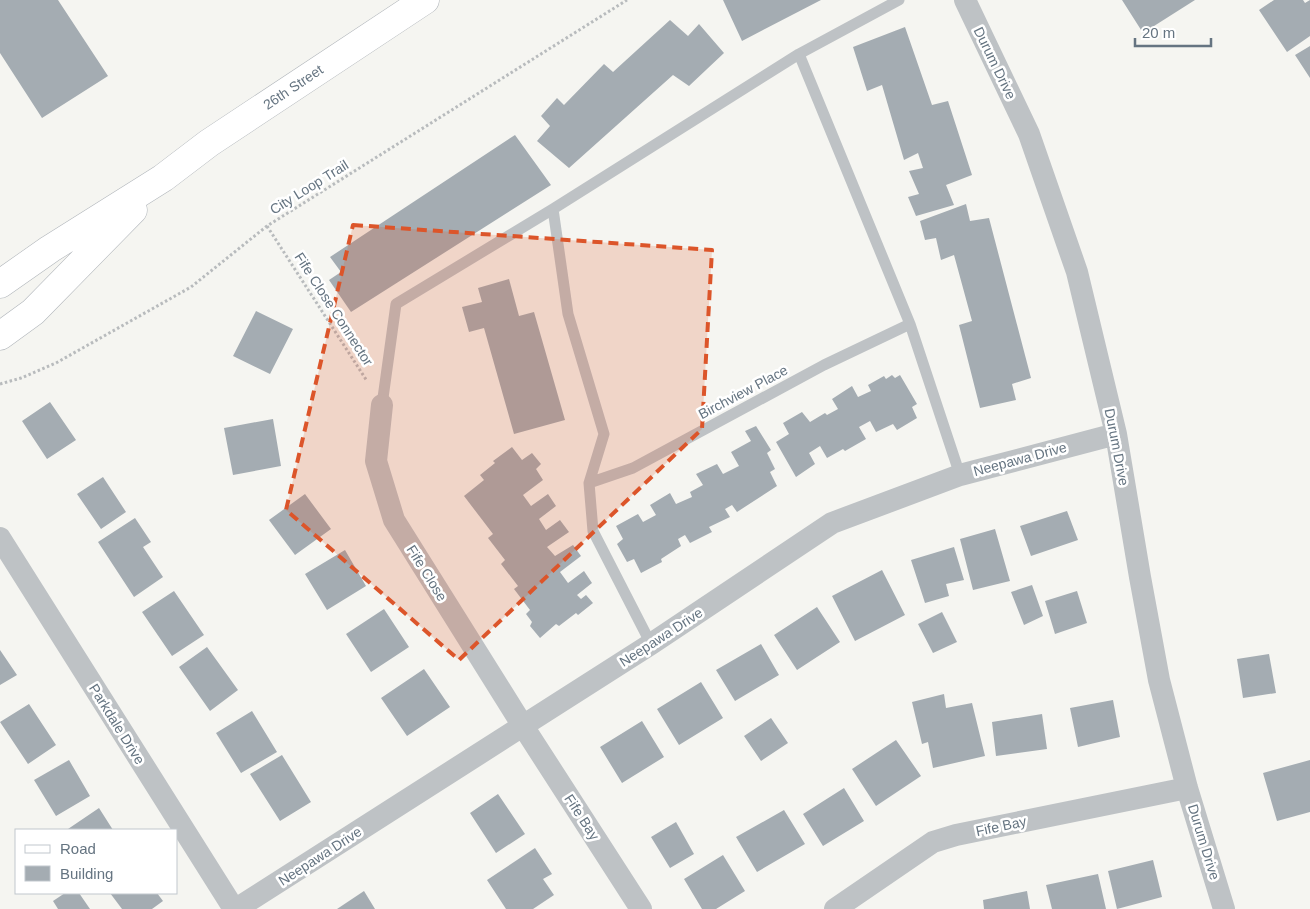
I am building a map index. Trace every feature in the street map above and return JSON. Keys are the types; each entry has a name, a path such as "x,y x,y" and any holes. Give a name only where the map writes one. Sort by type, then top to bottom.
{"street":[{"name":"26th Street","path":"0,284 50,249 163,178 209,143 425,0"},
{"name":"Durum Drive","path":"965,0 1029,134 1074,263 1116,434 1159,680 1187,788 1224,909"},
{"name":"26th Street","path":"0,336 33,312 163,178"},
{"name":"Fife Close","path":"382,404 376,461 394,520 523,726"},
{"name":"Neepawa Drive","path":"235,909 651,644 832,523 960,475 1116,434"},
{"name":"Parkdale Drive","path":"0,538 235,909"},
{"name":"Fife Bay","path":"523,726 642,909"},
{"name":"Fife Bay","path":"834,909 933,842 956,835 1187,788"}],"lane":[{"path":"382,404 396,304 553,209 799,54 899,0"},
{"path":"799,54 910,324 960,475"},
{"path":"553,209 568,314 604,434 589,483 594,531 651,644"},
{"name":"Birchview Place","path":"589,483 633,468 824,365 910,324"}],"path":[{"name":"City Loop Trail","path":"0,384 21,378 56,363 191,287 267,226 627,0"},
{"name":"Fife Close Connector","path":"267,226 382,404"}],"highlighted area":[{"path":"353,225 712,250 702,429 459,660 286,510"}],"building":[{"path":"0,0 58,0 108,76 42,118 0,53"},
{"path":"723,0 821,0 742,41"},
{"path":"1122,0 1195,0 1143,33"},
{"path":"1274,0 1303,0 1305,3 1310,0 1310,36 1287,52 1259,10"},
{"path":"670,20 688,36 699,24 724,53 689,86 673,75 569,168 537,141 550,126 541,116 557,98 564,105 604,64 613,72"},
{"path":"905,27 932,105 948,101 972,175 946,185 954,205 916,216 908,197 919,194 909,171 923,168 918,153 904,160 882,85 867,91 853,47"},
{"path":"1310,46 1310,78 1295,55"},
{"path":"515,135 551,185 351,312 329,280 341,272 330,257"},
{"path":"966,204 970,221 989,218 1031,378 1012,384 1016,400 980,408 959,325 972,321 954,255 941,260 936,238 925,240 920,221"},
{"path":"509,279 519,316 534,312 565,420 514,434 484,328 469,332 462,307 482,302 478,288"},
{"path":"256,311 293,329 270,374 233,356"},
{"path":"892,375 895,378 900,375 917,404 912,407 917,418 897,430 893,424 876,432 870,421 859,427 866,439 845,451 843,449 827,458 820,446 809,453 815,464 796,477 776,442 789,434 783,423 802,412 810,422 825,413 827,415 838,409 832,399 852,386 858,397 871,391 868,385 884,376 886,379"},
{"path":"50,402 76,440 47,459 22,421"},
{"path":"273,419 281,466 233,475 224,428"},
{"path":"756,426 771,450 767,453 775,469 770,472 777,486 737,512 732,505 725,509 730,517 709,527 712,532 690,543 685,535 678,539 681,546 661,559 662,562 641,573 634,559 627,562 617,544 623,539 616,526 638,514 643,522 656,515 650,505 670,493 676,504 692,497 690,492 703,485 696,474 717,464 723,474 739,466 731,452 751,441 745,431"},
{"path":"512,447 522,460 532,453 541,464 536,469 543,480 523,495 531,506 548,494 556,506 539,519 546,530 560,520 569,532 547,547 555,556 573,545 581,556 560,572 568,583 584,571 592,583 577,595 581,599 586,595 593,603 578,615 576,613 559,626 556,624 540,638 530,626 532,622 526,614 530,610 514,589 518,586 501,564 505,560 488,538 493,534 464,496 484,480 480,475 495,463 493,461"},
{"path":"103,477 126,512 101,529 77,494"},
{"path":"305,494 331,529 295,555 269,520"},
{"path":"1067,511 1078,540 1031,556 1020,526"},
{"path":"135,518 151,542 143,547 163,577 134,597 98,542"},
{"path":"995,529 1010,581 973,590 960,539"},
{"path":"954,547 964,580 946,584 949,596 925,603 911,560"},
{"path":"345,550 366,586 327,610 305,574"},
{"path":"882,570 905,615 855,641 832,596"},
{"path":"1032,585 1043,616 1024,625 1011,592"},
{"path":"174,591 204,635 172,656 142,612"},
{"path":"1077,591 1087,623 1055,634 1045,601"},
{"path":"817,607 840,642 797,670 774,635"},
{"path":"384,609 409,647 371,672 346,634"},
{"path":"942,612 957,642 933,653 918,624"},
{"path":"761,644 779,675 735,701 716,670"},
{"path":"207,647 238,690 210,711 179,667"},
{"path":"0,650 17,675 0,685"},
{"path":"1269,654 1276,693 1243,698 1237,659"},
{"path":"424,669 450,707 407,736 381,698"},
{"path":"701,682 723,718 679,745 657,709"},
{"path":"944,694 946,708 972,703 985,756 933,768 928,742 922,744 912,702"},
{"path":"1113,700 1120,737 1078,747 1070,708"},
{"path":"29,704 56,745 28,764 0,722"},
{"path":"252,711 277,752 241,773 216,733"},
{"path":"1042,714 1047,749 996,756 992,722"},
{"path":"771,718 788,743 761,761 744,736"},
{"path":"642,721 664,757 622,783 600,747"},
{"path":"896,740 921,776 876,806 852,769"},
{"path":"282,755 311,802 280,821 250,774"},
{"path":"69,760 90,796 56,816 34,780"},
{"path":"1310,760 1310,812 1277,821 1263,773"},
{"path":"844,788 864,821 823,846 803,814"},
{"path":"498,794 525,834 496,853 470,813"},
{"path":"99,808 112,829 68,829"},
{"path":"784,810 805,844 757,872 736,837"},
{"path":"676,822 694,854 670,868 651,837"},
{"path":"535,848 552,874 543,879 554,895 533,909 506,909 487,880"},
{"path":"723,855 745,891 716,909 702,909 684,879"},
{"path":"1153,860 1162,897 1117,909 1108,871"},
{"path":"1098,874 1106,909 1052,909 1046,885"},
{"path":"364,891 375,909 337,909"},
{"path":"1027,891 1030,909 984,909 983,900"},
{"path":"64,894 80,894 90,909 58,909 53,901"},
{"path":"111,894 158,894 163,901 152,909 122,909"}]}
